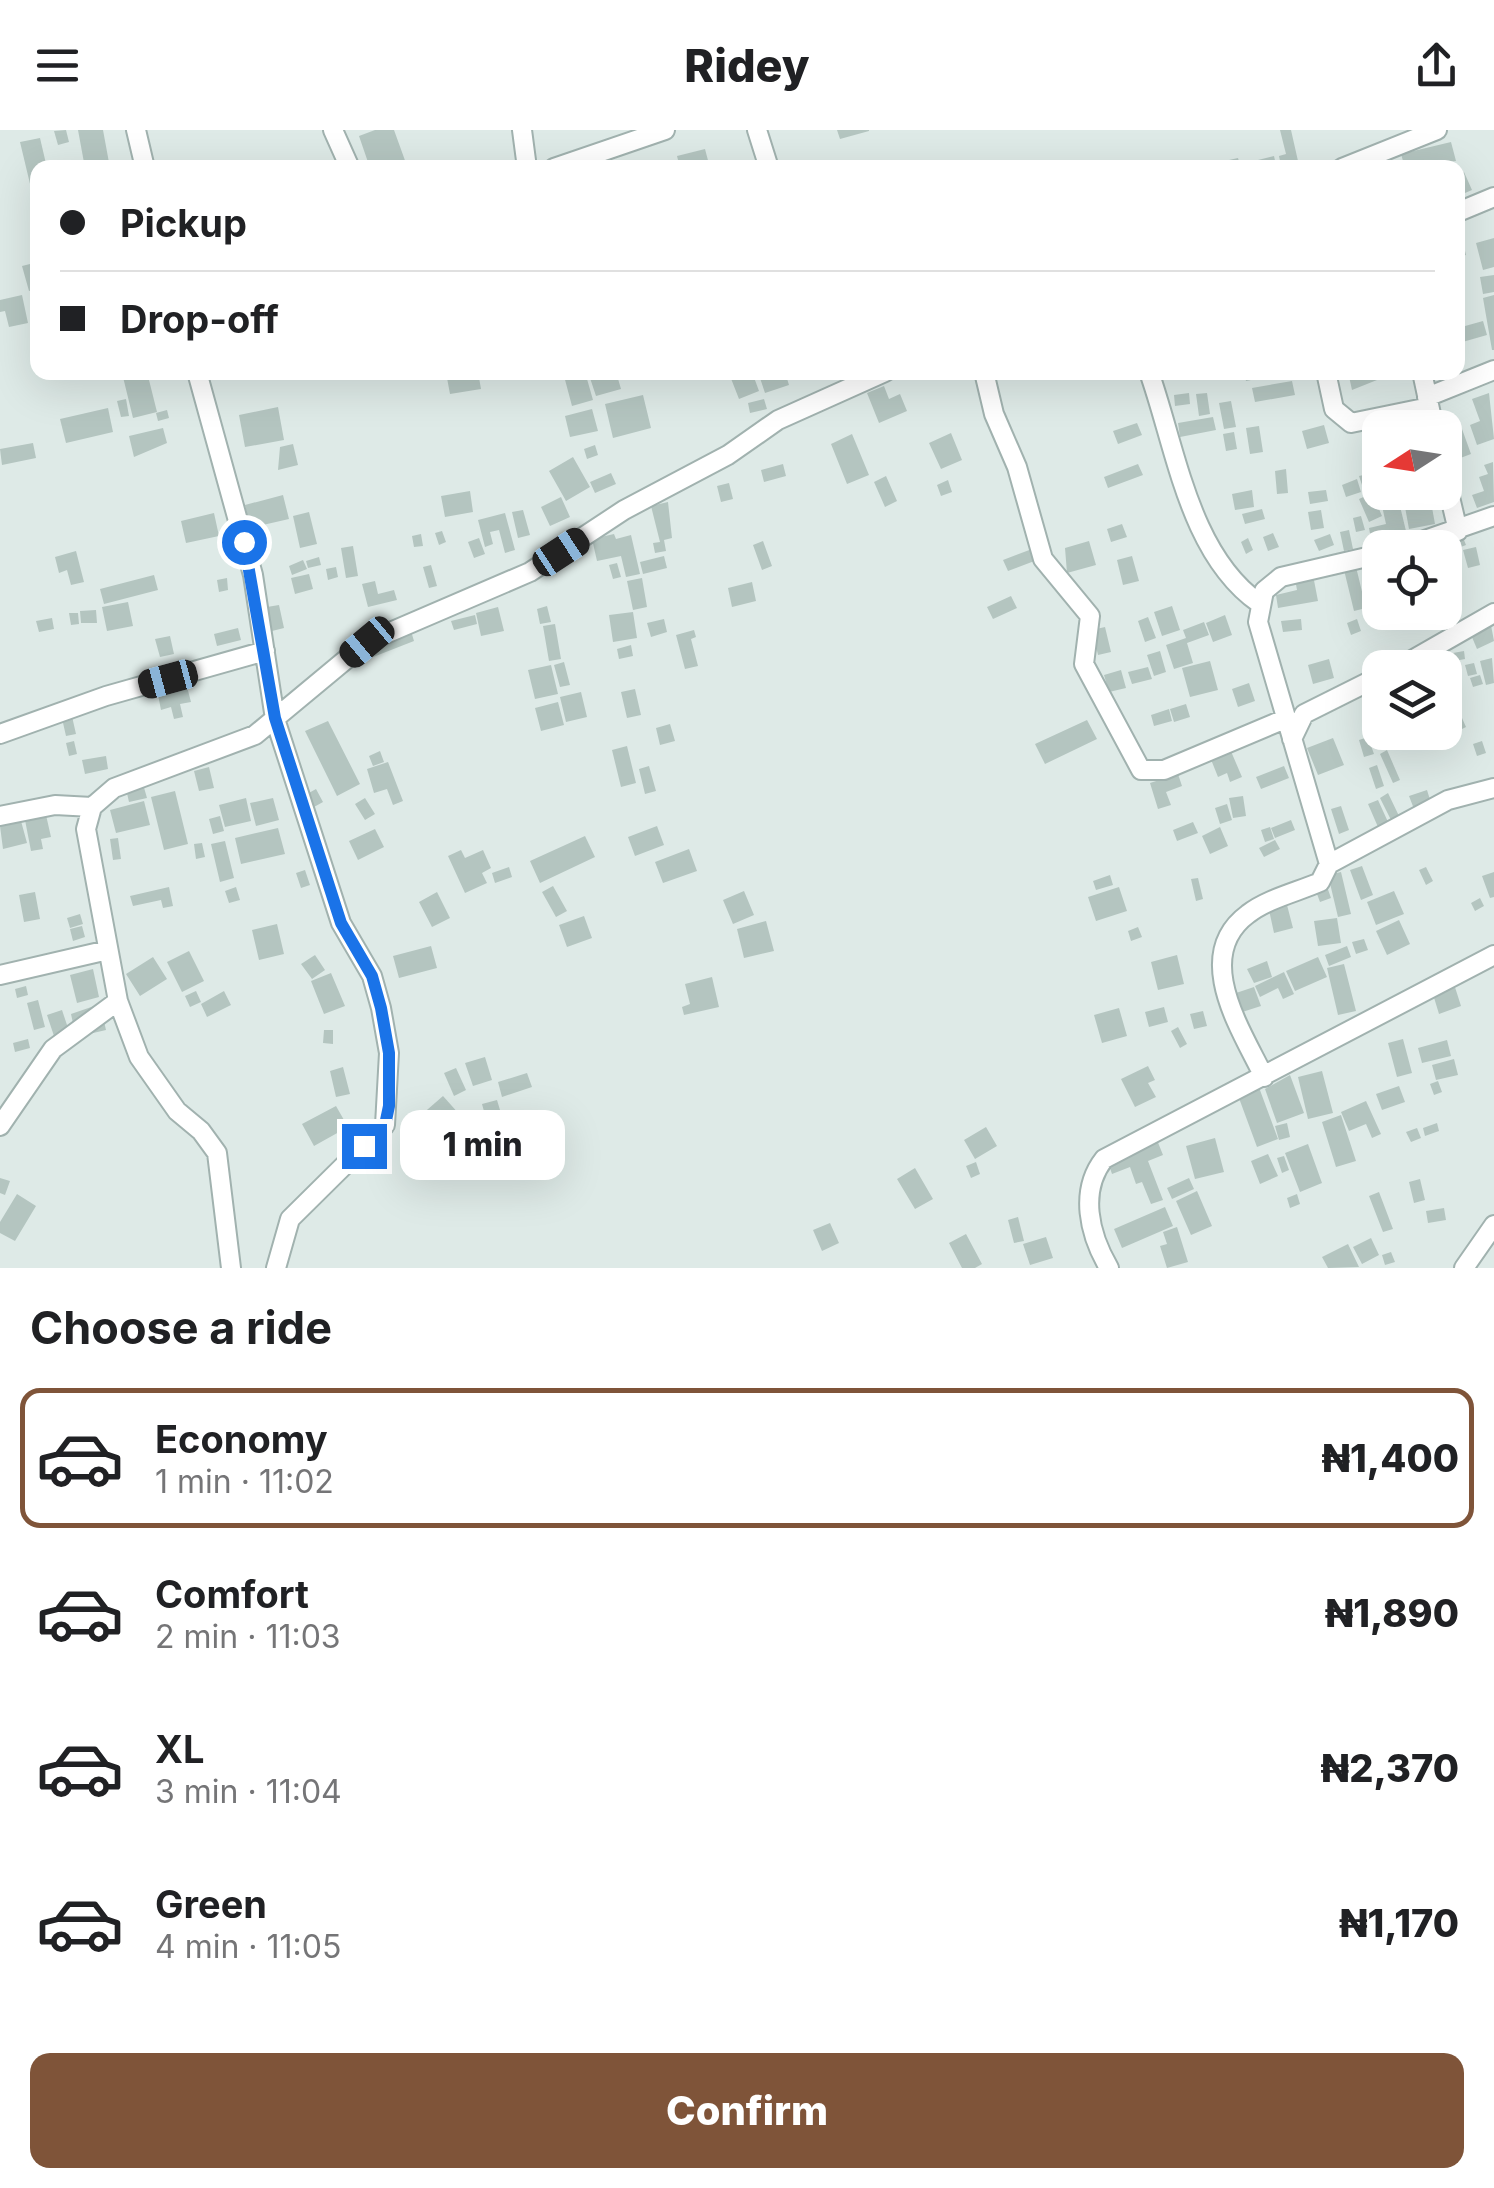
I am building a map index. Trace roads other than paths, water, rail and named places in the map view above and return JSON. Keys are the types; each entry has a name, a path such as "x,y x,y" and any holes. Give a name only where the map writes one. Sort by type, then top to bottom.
{"street":[{"path":"136,130 142,160"},
{"path":"333,130 346,160"},
{"path":"522,130 526,160"},
{"path":"577,160 665,130"},
{"path":"757,130 766,160"},
{"path":"1362,160 1437,130"},
{"path":"1465,209 1494,197"},
{"path":"1328,380 1334,409 1351,424 1428,402 1494,370"},
{"path":"199,380 253,575 275,718 341,923 372,976 389,1053 385,1125 290,1219 276,1268"},
{"path":"230,1268 217,1153 201,1131 176,1111 139,1057 118,1001 86,829 92,807 114,788 255,735 367,642 530,572 624,510 728,455 778,420 848,380"},
{"path":"986,380 994,414 1017,467 1043,559 1090,616 1084,664 1141,770 1164,770 1285,720"},
{"path":"1151,380 1176,464 1211,545 1228,579 1259,602"},
{"path":"1424,380 1430,410"},
{"path":"1460,530 1494,516"},
{"path":"1328,864 1258,622 1259,602 1281,578 1362,558"},
{"path":"1429,650 1494,613"},
{"path":"0,734 106,696 265,651"},
{"path":"1292,740 1304,714 1362,685"},
{"path":"1264,1077 1225,996 1224,949 1248,913 1320,882 1328,864 1448,800 1494,788"},
{"path":"0,816 55,805 92,807"},
{"path":"0,975 108,950"},
{"path":"1108,1268 1090,1225 1090,1177 1104,1159 1494,955"},
{"path":"0,1126 54,1049 118,1001"},
{"path":"1464,1268 1494,1225"}]}
